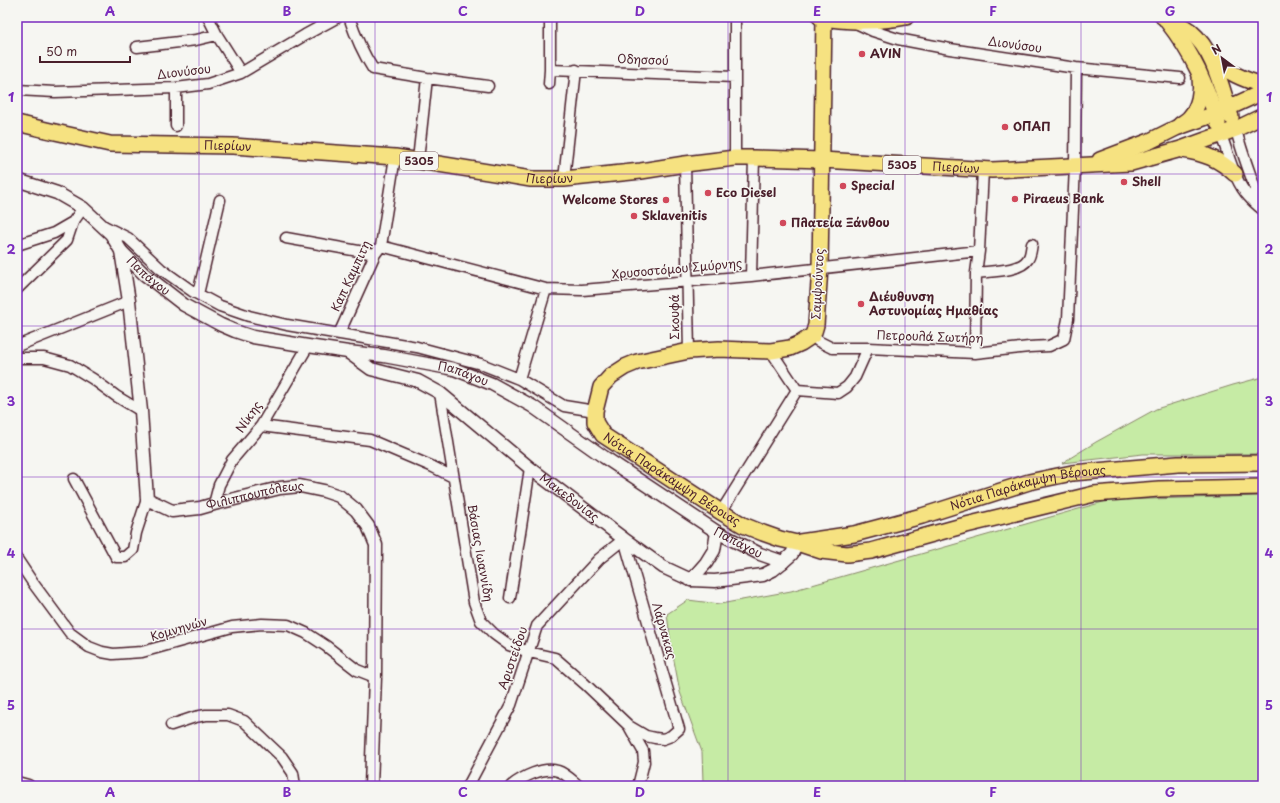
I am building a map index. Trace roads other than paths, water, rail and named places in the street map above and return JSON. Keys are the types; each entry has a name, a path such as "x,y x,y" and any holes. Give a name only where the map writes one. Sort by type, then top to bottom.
{"main road":[{"path":"822,160 822,17 849,20 881,20 906,17"},
{"path":"1164,17 1190,31 1202,42 1210,56 1220,81 1222,111 1221,135"},
{"path":"1164,17 1189,52 1210,97 1236,129"},
{"path":"1210,56 1223,68 1233,74 1248,81 1263,85"},
{"path":"1176,128 1191,117 1199,102 1201,86 1198,69"},
{"name":"5305","path":"1222,111 1263,92"},
{"name":"Πιερίων","path":"1080,165 1150,141 1176,128 1222,111"},
{"name":"5305","path":"1236,129 1263,116"},
{"name":"Πιερίων","path":"17,123 110,144 233,146 395,157 531,179 564,179 641,171 736,158 822,160 983,170 1131,163 1181,149 1236,129"},
{"path":"1181,149 1209,156 1225,164 1235,174"},
{"name":"Σαμψούντος","path":"813,335 816,325 820,268 822,160"},
{"name":"Νότια Παράκαμψη Βέροιας","path":"813,335 790,348 771,351 689,351 637,362 617,372 601,387 595,412 595,422 603,435 743,525 780,539 820,551 847,554 871,552 962,526 1094,494 1158,489 1263,487"},
{"name":"Νότια Παράκαμψη Βέροιας","path":"797,543 854,534 922,516 1029,482 1072,473 1178,464 1263,463"}],"street":[{"path":"208,17 241,73"},
{"name":"Διονύσου","path":"17,90 55,92 176,88 208,84 241,73 338,17"},
{"path":"349,17 365,57 373,69 488,86"},
{"path":"549,84 550,17"},
{"path":"735,17 736,158"},
{"name":"Διονύσου","path":"849,20 873,31 898,39 950,49 1076,68 1180,78"},
{"path":"137,47 196,40 218,35"},
{"path":"1076,68 1080,165"},
{"name":"Οδησσού","path":"550,70 735,77"},
{"path":"564,179 576,70"},
{"path":"418,160 428,78"},
{"path":"176,88 176,126"},
{"path":"1236,129 1243,157 1262,209"},
{"path":"1221,135 1235,174 1249,197 1262,209"},
{"name":"Καπ Καμπιτη","path":"339,334 378,250 395,157"},
{"path":"752,276 754,158"},
{"name":"Σκουφά","path":"685,164 689,351"},
{"name":"Πετρουλά Σωτήρη","path":"813,335 818,341 832,348 868,348 974,353 1049,346 1064,339 1068,319 1080,165"},
{"path":"974,353 976,273 979,251 983,170"},
{"name":"Παπάγου","path":"17,180 57,194 83,208 105,227 128,238 161,269 198,294 220,306 249,316 287,325 417,347 481,364 519,379 564,406 595,412"},
{"path":"198,294 220,200"},
{"path":"17,289 67,240 73,222 83,208"},
{"path":"17,245 54,233 73,222"},
{"path":"74,479 116,557 124,557 133,550 136,534 147,499 141,411 121,251 105,227"},
{"name":"Χρυσοστόμου Σμύρνης","path":"286,238 378,250 546,289 582,290 752,276 979,251"},
{"path":"976,273 1017,268 1024,265 1029,258 1032,244"},
{"name":"Παπάγου","path":"121,251 144,274 184,305 235,332 253,337 348,352 384,356 454,369 492,384 532,406 604,457 717,532 760,554 783,562"},
{"path":"519,379 546,289"},
{"path":"17,346 128,302"},
{"name":"Νίκης","path":"214,504 219,485 232,460 261,426 308,346"},
{"path":"797,390 838,393 847,387 855,377 868,348"},
{"path":"771,351 797,390"},
{"name":"Μακεδονίας","path":"348,352 371,369 418,381 440,393 530,468 624,539 663,567 691,580 715,581 763,575 773,570 792,554 797,543"},
{"path":"17,358 44,358 70,365 141,411"},
{"path":"721,512 797,390"},
{"name":"Βάσιας Ιωαννίδη","path":"440,393 474,602 481,621 494,634 509,645 529,652 555,658 629,726 646,736 663,739 671,736 679,729"},
{"path":"261,426 370,440 453,477"},
{"path":"510,598 530,468"},
{"name":"Φιλιππουπόλεως","path":"147,499 172,510 200,508 280,488 300,486 324,490 339,496 356,510 368,526 376,545 375,677 371,786"},
{"path":"691,580 706,563 714,550 717,532"},
{"name":"Αριστείδου","path":"468,786 510,704 537,626 599,559 624,539"},
{"name":"Λάρνακας","path":"624,539 679,729"},
{"name":"Κομνηνών","path":"17,559 33,584 70,633 85,645 102,652 113,654 142,652 232,627 262,624 288,625 306,633 326,646 357,670 375,677"},
{"path":"171,725 206,715 228,715 244,721 282,757 293,773 296,786"},
{"path":"629,726 643,752 644,762 638,786"},
{"path":"511,786 532,774 546,769 559,771 578,786"},
{"path":"17,783 28,786"}],"place":[{"name":"AVIN","path":"862,54"},
{"name":"ΟΠΑΠ","path":"1005,127"},
{"name":"Shell","path":"1124,182"},
{"name":"Special","path":"843,186"},
{"name":"Eco Diesel","path":"708,193"},
{"name":"Piraeus Bank","path":"1015,199"},
{"name":"Welcome Stores","path":"666,200"},
{"name":"Sklavenitis","path":"634,216"},
{"name":"Πλατεία Ξάνθου","path":"783,223"},
{"name":"Διέυθυνση Αστυνομίας Ημαθίας","path":"861,304"}]}
